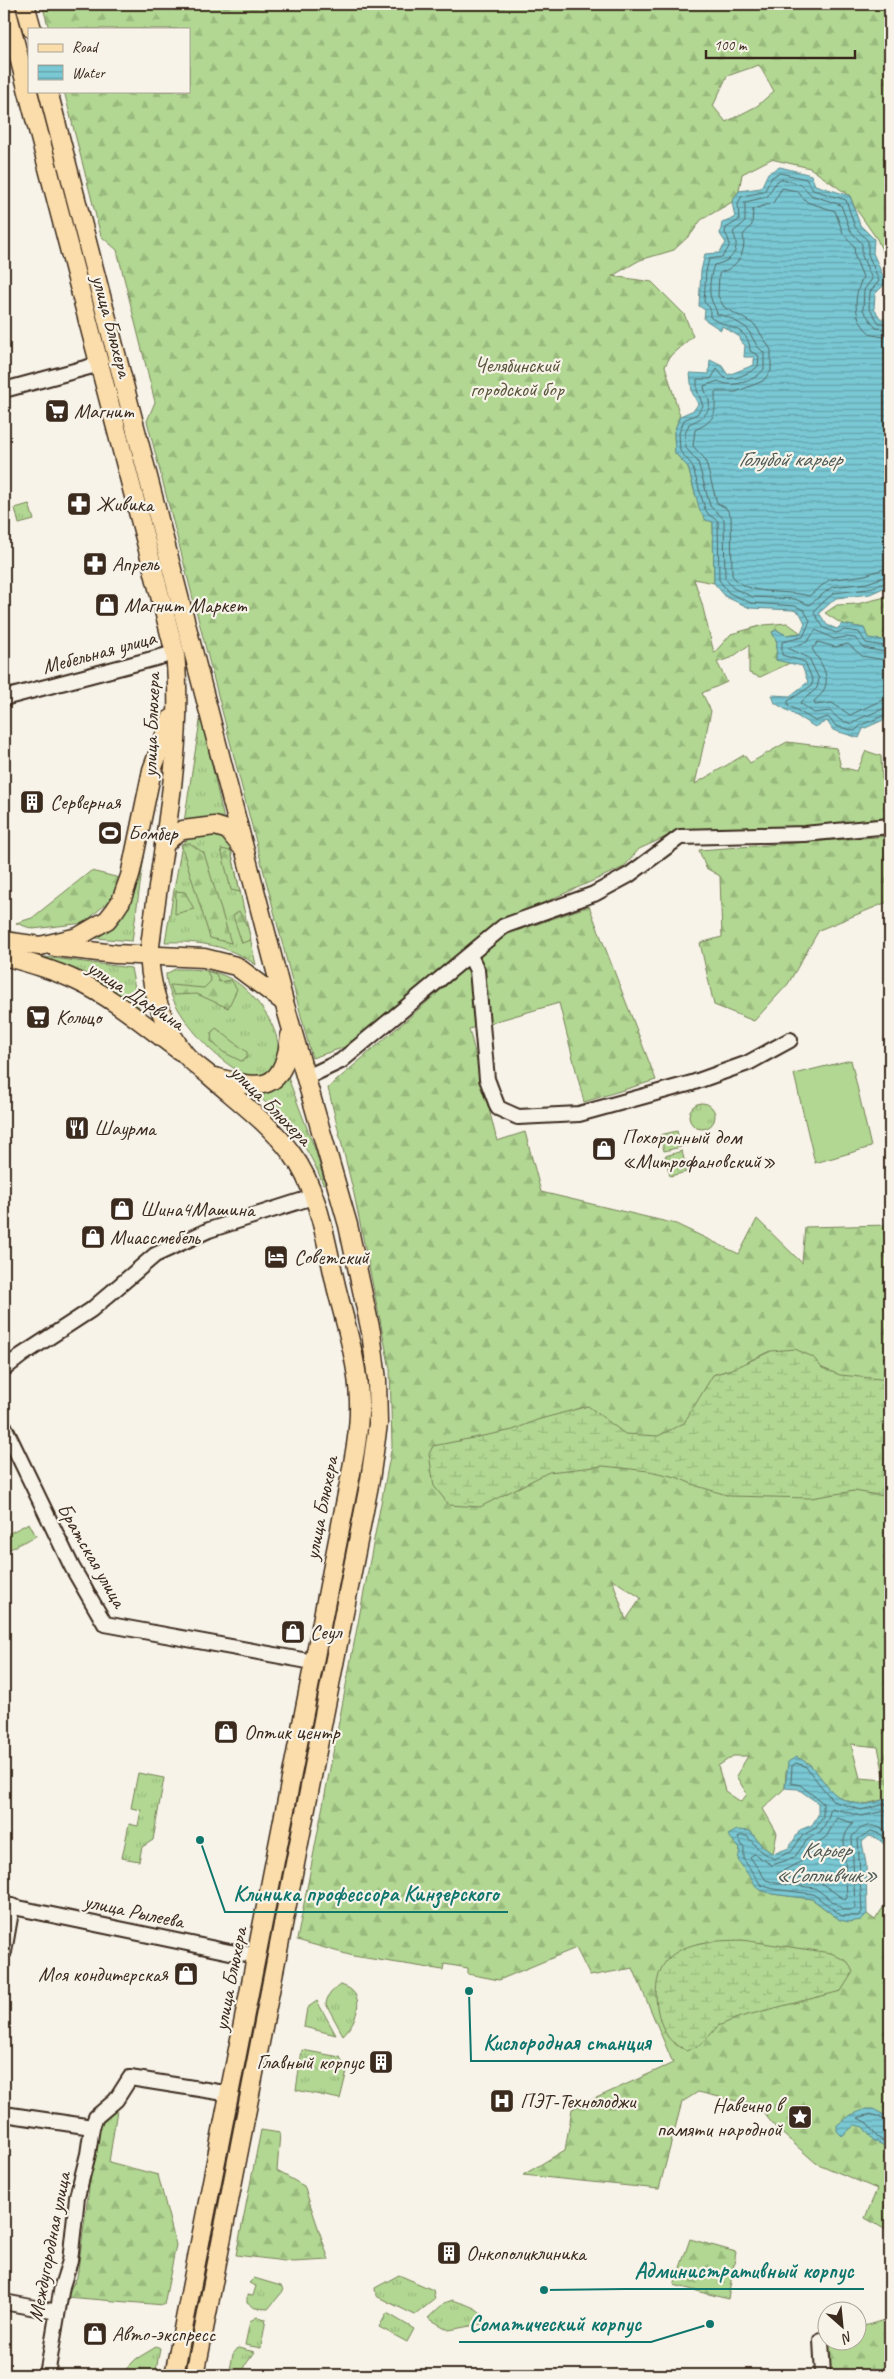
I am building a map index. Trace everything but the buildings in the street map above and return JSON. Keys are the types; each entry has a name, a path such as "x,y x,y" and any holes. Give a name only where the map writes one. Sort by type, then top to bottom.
{"main road":[{"name":"улица Блюхера","path":"5,4 28,91"},
{"path":"25,4 32,28"},
{"name":"улица Блюхера","path":"28,92 175,653 178,703 174,766 149,955 150,976 156,1002 185,1054 268,1128 291,1153 301,1168 313,1197 354,1359 359,1400 358,1438 313,1662 231,2094 174,2375"},
{"name":"улица Блюхера","path":"48,92 243,848 291,1029 339,1190 371,1332 377,1380 378,1424 370,1480 278,1959 195,2375"},
{"name":"улица Дарвина","path":"4,940 40,946 78,937 93,930 107,920 121,901 130,876 152,770 178,703"},
{"path":"164,845 176,833 183,830 215,826 228,830 243,848"},
{"path":"40,946 204,958 236,966 284,1002"},
{"name":"улица Дарвина","path":"4,956 35,964 78,981 106,997 185,1054"},
{"path":"209,1076 247,1086 261,1086 270,1082 279,1074 287,1058 291,1029"},
{"path":"257,1955 278,1959"}],"street":[{"path":"4,390 100,364"},
{"name":"Мебельная улица","path":"4,698 175,653"},
{"path":"305,1078 341,1061 504,926 594,894 629,875 680,837 804,834 890,826"},
{"path":"470,956 477,970 487,1079 498,1108 518,1117 579,1114 692,1083 748,1063 790,1040"},
{"path":"4,1369 91,1310 155,1255 209,1230 313,1197"},
{"name":"Братская улица","path":"4,1426 72,1567 105,1624 313,1662"},
{"path":"4,1952 8,1906"},
{"name":"улица Рылеева","path":"8,1906 230,1952 257,1955"},
{"path":"4,2114 92,2127 96,2117 116,2100 130,2078 231,2094"},
{"name":"Междугородная улица","path":"47,2375 62,2286 70,2261 77,2197 88,2154 92,2127"},
{"path":"4,2302 57,2312"},
{"path":"822,2352 824,2375"}],"green space":[{"name":"Челябинский городской бор","path":"42,4 890,4 890,268 877,239 854,206 850,196 810,168 771,159 742,174 739,191 732,202 701,220 692,233 674,250 640,260 612,276 652,282 684,314 693,336 671,355 665,366 680,416 674,432 675,453 688,467 695,494 713,522 714,583 694,579 714,653 731,634 764,625 787,623 801,633 786,635 777,630 772,632 777,642 776,660 792,662 760,677 749,673 749,645 731,658 717,662 727,682 702,693 711,711 695,784 744,755 750,763 787,742 836,748 841,767 857,771 866,751 881,756 882,779 890,778 890,821 805,830 679,831 639,849 624,867 500,922 351,1045 312,1058 147,421 155,402 117,250 101,236 64,92 190,92 190,28 49,28","holes":["759,65 774,91 757,106 726,122 713,106 727,76"]},
{"path":"29,504 34,520 19,524 15,508"},
{"path":"890,596 889,642 868,638 864,628 842,624 825,613 837,605 857,604"},
{"path":"201,715 224,820 205,818 184,822"},
{"path":"148,829 132,941 95,938 106,932 118,920"},
{"path":"212,834 223,838 230,845 256,965 235,953 213,946 189,942 165,942 182,844 191,837"},
{"path":"890,836 890,901 819,930 788,984 754,1021 714,1005 700,943 722,937 720,876 706,868 699,850"},
{"path":"189,843 204,853 231,943 210,938 181,844"},
{"path":"221,849 231,851 240,892 231,890"},
{"path":"91,871 120,878 117,894 84,923 33,929 16,923 32,918"},
{"path":"176,891 185,892 194,909 175,914"},
{"path":"589,906 656,1080 584,1102 559,1003 469,1029 497,1141 525,1132 541,1192 676,1224 739,1254 757,1219 802,1263 805,1227 890,1225 890,1798 861,1805 835,1797 808,1762 786,1771 785,1788 763,1809 777,1833 773,1854 762,1846 750,1831 740,1849 772,1894 812,1899 840,1920 861,1920 867,1914 875,1920 890,1897 890,2375 830,2375 828,2352 866,2352 866,2325 888,2319 888,2231 865,2218 877,2189 816,2163 776,2128 758,2106 698,2092 682,2102 659,2189 523,2175 565,2150 572,2109 673,2063 633,1968 590,1976 576,1948 499,1980 468,1974 468,1968 444,1964 443,1970 353,1956 297,1940 392,1446 390,1369 354,1194 328,1088 503,936","holes":["770,1351 722,1404 713,1375 735,1368","612,1579 641,1598 626,1620","851,1744 878,1747 885,1780 860,1778","733,1756 748,1756 736,1776 747,1794 741,1802 725,1791 718,1766"]},
{"path":"239,911 248,928 251,940 242,943 233,916"},
{"path":"37,956 131,968 140,1014 92,980 66,967"},
{"path":"175,969 204,970 217,973 231,979 254,998 273,1027 278,1042 278,1056 271,1068 257,1077 244,1073 229,1065 199,1037 186,1021 169,988 166,974"},
{"path":"207,971 216,974 219,982 231,980 237,989 228,1008 197,994 174,995 170,985 204,988 211,981"},
{"path":"216,1028 247,1052 247,1058 241,1061 223,1052 211,1041 212,1032"},
{"path":"851,1060 871,1147 815,1163 794,1074"},
{"path":"287,1075 316,1152 325,1184 323,1184 304,1146 279,1115 258,1096 273,1088"},
{"path":"702,1103 711,1107 715,1116 711,1125 702,1129 693,1125 689,1116 693,1107"},
{"path":"677,1131 681,1147 664,1151 660,1135"},
{"path":"682,1151 687,1172 670,1176 665,1156"},
{"path":"795,1349 813,1357 822,1368 840,1375 890,1380 890,1497 854,1491 811,1498 730,1496 697,1486 676,1477 649,1471 603,1466 549,1472 480,1507 449,1505 434,1486 429,1454 433,1446 513,1430 537,1420 588,1406 625,1434 658,1436 684,1423 713,1375 735,1368 771,1351"},
{"path":"29,1523 36,1536 8,1550 4,1542 4,1536"},
{"path":"138,1773 164,1778 153,1840 142,1847 139,1861 122,1858 129,1824 138,1826 141,1810 131,1808"},
{"path":"742,1940 831,1953 848,1962 853,1972 841,1991 740,2017 718,2026 702,2044 687,2051 670,2039 659,2017 656,1993 657,1981 661,1970 667,1960 675,1953 699,1943"},
{"path":"340,1985 349,1988 354,1993 358,2007 353,2022 343,2035 326,2004 331,1993"},
{"path":"317,2001 336,2035 304,2027 307,2008"},
{"path":"302,2050 340,2057 347,2071 340,2099 296,2090"},
{"path":"117,2110 109,2162 158,2175 176,2245 164,2305 66,2297 77,2277 98,2121"},
{"path":"261,2130 280,2133 277,2171 304,2186 329,2260 293,2262 236,2255"},
{"path":"690,2239 736,2252 728,2299 674,2285"},
{"path":"399,2275 433,2290 435,2299 415,2315 376,2296 375,2288"},
{"path":"254,2278 281,2286 284,2290 268,2309 255,2308 247,2302 247,2295 253,2296 256,2286 249,2283"},
{"path":"453,2300 478,2310 485,2318 486,2323 449,2330 428,2318 444,2303"},
{"path":"387,2313 414,2329 407,2342 379,2327"},
{"path":"257,2317 266,2319 261,2348 245,2345 250,2321"},
{"path":"156,2347 160,2349 155,2375 120,2375 136,2359"},
{"path":"238,2348 255,2352 246,2364 242,2375 229,2375 233,2354"}],"water":[{"name":"Голубой карьер","path":"780,167 811,175 815,185 850,196 860,225 874,239 873,253 886,283 875,294 874,309 881,319 890,319 890,585 870,594 836,598 819,613 827,625 837,629 842,624 864,628 868,638 890,641 890,717 863,729 859,738 833,730 827,721 815,727 775,703 772,695 790,696 808,682 802,666 776,660 777,642 772,632 777,630 786,635 801,633 805,623 800,613 793,610 750,608 726,597 714,583 713,522 706,520 700,511 688,467 675,453 674,432 680,416 694,410 698,404 692,392 690,373 709,374 710,360 722,366 728,375 754,365 754,357 744,357 745,345 741,342 740,337 722,326 721,330 704,319 705,310 699,306 701,271 705,254 719,253 726,243 720,234 722,223 735,218 732,202 739,191 761,188 768,173"},
{"name":"Карьер «Сопливчик»","path":"796,1757 813,1768 831,1790 847,1801 867,1804 890,1798 890,1849 877,1838 869,1836 862,1842 866,1864 867,1914 861,1920 849,1922 840,1920 812,1899 772,1894 758,1889 738,1860 740,1849 728,1835 737,1830 750,1831 762,1846 773,1854 789,1848 800,1830 812,1825 818,1815 818,1803 798,1789 785,1788 788,1762"},
{"path":"866,2109 873,2109 890,2118 890,2153 885,2146 874,2141 863,2127 855,2125 842,2136 837,2131 837,2125 851,2115"}],"place":[{"name":"Магнит","path":"57,411"},
{"name":"Живика","path":"79,504"},
{"name":"Апрель","path":"95,564"},
{"name":"Магнит Маркет","path":"107,605"},
{"name":"Серверная","path":"32,802"},
{"name":"Бомбер","path":"110,833"},
{"name":"Кольцо","path":"38,1017"},
{"name":"Шаурма","path":"77,1128"},
{"name":"Похоронный дом «Митрофановский»","path":"604,1149"},
{"name":"Шина4Машина","path":"122,1209"},
{"name":"Миассмебель","path":"93,1237"},
{"name":"Советский","path":"276,1257"},
{"name":"Сеул","path":"293,1632"},
{"name":"Оптик центр","path":"226,1732"},
{"name":"Клиника профессора Кинзерского","path":"200,1840"},
{"name":"Моя кондитерская","path":"186,1974"},
{"name":"Кислородная станция","path":"469,1991"},
{"name":"Главный корпус","path":"381,2062"},
{"name":"ПЭТ-Технолоджи","path":"502,2101"},
{"name":"Навечно в памяти народной","path":"800,2117"},
{"name":"Онкополиклиника","path":"449,2253"},
{"name":"Административный корпус","path":"544,2290"},
{"name":"Соматический корпус","path":"710,2324"},
{"name":"Авто-экспресс","path":"95,2334"}]}
